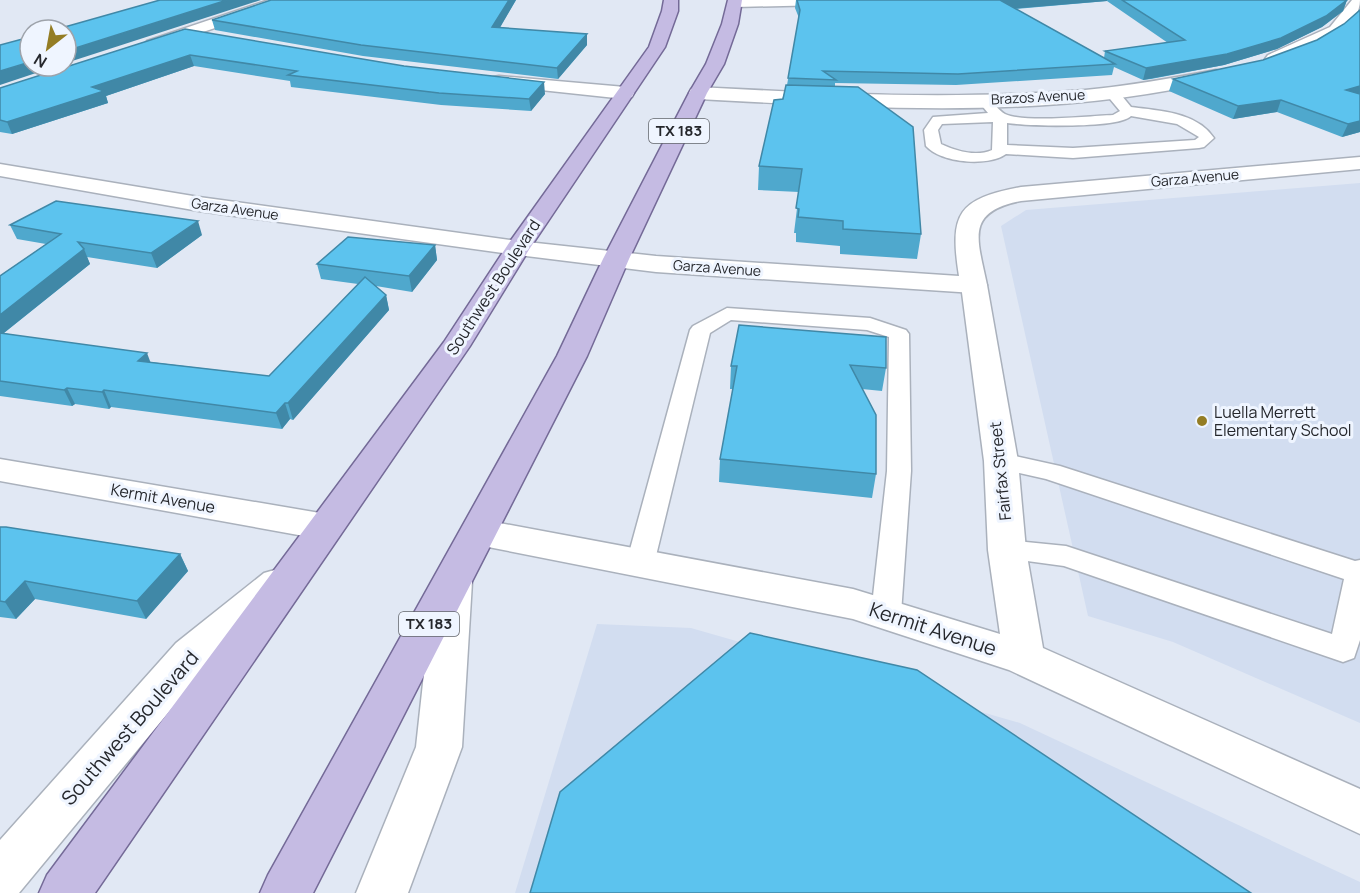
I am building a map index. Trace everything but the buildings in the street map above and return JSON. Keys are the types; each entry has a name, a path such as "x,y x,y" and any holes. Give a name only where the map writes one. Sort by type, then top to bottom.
{"main road":[{"name":"Southwest Boulevard","path":"65,893 456,346 518,248 657,47 670,11 671,0"},
{"name":"TX 183","path":"286,893 572,356 616,259 698,93 715,64 736,1"}],"street":[{"path":"134,50 284,0"},
{"path":"736,1 869,0"},
{"path":"1338,3 1359,4"},
{"path":"1256,66 1336,30 1359,4"},
{"path":"189,32 222,39"},
{"name":"Brazos Avenue","path":"698,93 891,102 1043,98 1144,89 1233,71"},
{"path":"483,79 625,93"},
{"name":"Garza Avenue","path":"0,170 199,204 518,248 656,264 974,285 966,229 972,213 988,202 1021,194 1360,163"},
{"name":"Fairfax Street","path":"974,285 1001,461 1007,550 1024,658"},
{"name":"Kermit Avenue","path":"0,470 326,527"},
{"name":"Kermit Avenue","path":"478,532 854,603 1024,658 1360,812"},
{"name":"Southwest Boulevard","path":"0,877 191,655 298,566"},
{"path":"382,893 439,747 453,578"}],"lane":[{"path":"1000,149 1073,153 1199,144 1207,138 1204,131 1180,119 1127,111 1112,92"},
{"path":"984,100 1000,117 1000,149 995,155 984,157 952,153 934,146 931,130 938,120 1000,117 1027,122 1113,119 1122,117 1127,111"},
{"path":"640,564 700,330 727,314 870,324 899,334 899,471 886,614"},
{"path":"1001,461 1051,472 1360,572 1343,650 1065,556 1007,550"}],"shaded area":[{"name":"Luella Merrett Elementary School","path":"1360,183 1360,723 1173,642 1088,616 1001,226 1026,210"},
{"path":"597,624 691,628 1020,723 1360,882 1360,893 515,893"}],"place":[{"name":"Luella Merrett Elementary School","path":"1202,421"}]}
